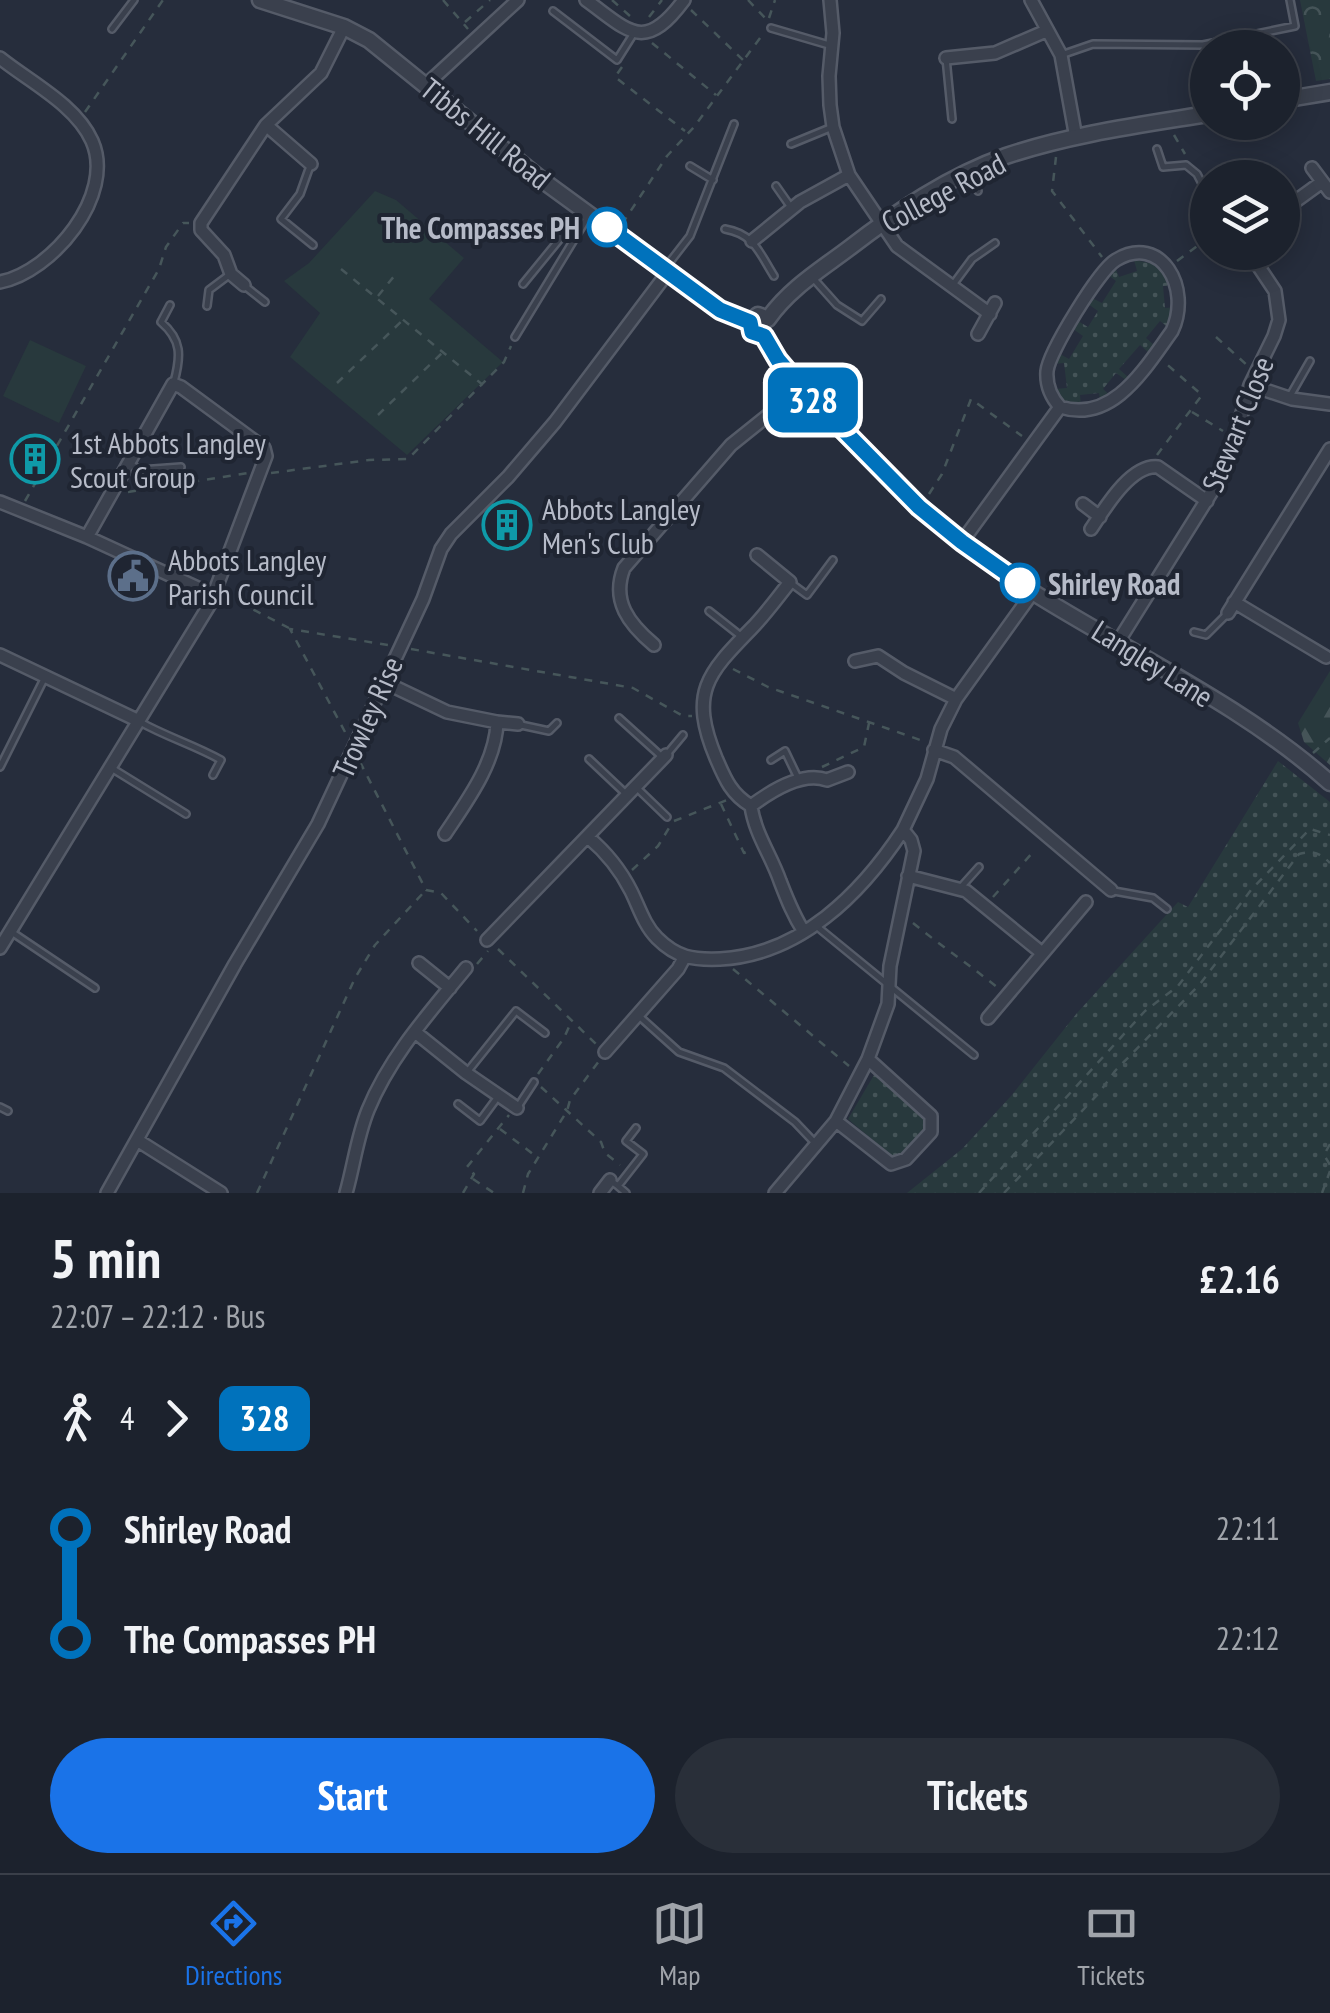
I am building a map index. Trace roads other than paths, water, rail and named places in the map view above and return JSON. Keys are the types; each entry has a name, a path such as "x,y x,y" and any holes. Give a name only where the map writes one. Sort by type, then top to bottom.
{"street":[{"name":"Tibbs Hill Road","path":"260,0 344,27 370,40 502,149 720,310 750,322 754,334 764,336"},
{"path":"427,84 518,0"},
{"path":"586,0 619,27 639,30 662,26 684,1"},
{"path":"830,0 832,46 828,76 833,127 848,175 902,252 992,308 978,334"},
{"path":"1032,0 1061,55 1076,138"},
{"path":"244,285 231,274 224,255 201,230 201,223 266,126 321,74 344,27"},
{"path":"946,58 995,52 1046,31"},
{"path":"0,58 78,121 92,142 98,173 73,230 56,252 16,279 0,282"},
{"path":"1300,97 1330,92"},
{"name":"College Road","path":"768,319 789,293 882,223 915,201 1002,158 1076,138 1190,117"},
{"path":"266,126 311,164"},
{"path":"1300,201 1326,187 1312,168"},
{"path":"752,240 792,209 848,175"},
{"path":"1138,254 1155,258 1168,268 1179,288 1181,308 1172,331 1110,404 1080,411 1060,407 1049,388 1049,362 1109,266 1138,254"},
{"name":"Trowley Rise","path":"107,1193 318,824 448,538 555,422 666,270"},
{"name":"Stewart Close","path":"1118,642 1226,469 1236,440 1239,414 1274,336 1280,306 1276,291 1262,270"},
{"path":"750,322 758,315 768,319 770,328 764,336"},
{"name":"Langley Lane","path":"764,336 802,388 919,507 962,542 1033,592 1306,762 1330,782"},
{"path":"0,948 214,592 260,474 266,456 264,448 173,384 87,537"},
{"path":"1250,385 1288,398 1330,404"},
{"path":"654,645 623,610 619,588 624,568 732,446 802,388"},
{"path":"962,542 1060,407"},
{"path":"1326,657 1231,607 1324,467 1330,448"},
{"path":"1091,529 1140,469 1154,466 1208,501"},
{"path":"0,502 214,592"},
{"path":"1082,504 1100,517"},
{"path":"757,554 790,582 720,660 707,682 704,716 727,784 751,806 786,900 809,928"},
{"path":"588,837 611,858 654,936 684,958 720,959 763,953 809,928 878,867 903,830 927,779 935,748 956,699 1033,592"},
{"path":"855,661 879,651 904,674 956,699"},
{"path":"0,655 139,721"},
{"path":"384,682 447,712 518,724"},
{"path":"445,834 480,777 494,746 497,722"},
{"path":"935,748 954,758 1111,890"},
{"path":"490,944 664,756"},
{"path":"751,806 798,778 816,776 827,780 848,772"},
{"path":"775,1193 836,1121 868,1060 888,1004 900,913 914,851 903,830"},
{"path":"908,876 960,888 1042,954"},
{"path":"988,1018 1086,902"},
{"path":"605,1052 684,958"},
{"path":"418,963 450,988"},
{"path":"346,1193 368,1108 397,1055 468,970"},
{"path":"415,1032 517,1108"},
{"path":"836,1121 891,1164 906,1159 931,1132 933,1121 926,1111 868,1060"},
{"path":"137,1140 221,1193"},
{"path":"600,1193 614,1183"}],"lane":[{"path":"112,29 134,0"},
{"path":"1061,55 1093,44 1204,44 1295,26 1290,0"},
{"path":"554,11 617,60 639,30"},
{"path":"769,25 832,46"},
{"path":"946,58 952,119"},
{"path":"666,270 690,236 734,124"},
{"path":"791,144 833,127"},
{"path":"1157,149 1162,167 1186,165 1190,168"},
{"path":"311,164 300,194 281,220 314,245"},
{"path":"690,166 712,180"},
{"path":"965,176 978,191"},
{"path":"776,186 792,209"},
{"path":"523,284 586,212"},
{"path":"516,337 586,212"},
{"path":"725,229 742,232 752,240 774,276"},
{"path":"952,286 972,259 995,243"},
{"path":"207,306 209,290 231,274"},
{"path":"811,277 837,304 862,322 882,299"},
{"path":"244,285 265,302"},
{"path":"170,305 161,322 177,338 179,347 180,361 173,384"},
{"path":"1288,398 1310,361"},
{"path":"127,463 140,470 181,466"},
{"path":"790,582 807,595 833,560"},
{"path":"1194,632 1212,632 1231,607"},
{"path":"709,611 743,637"},
{"path":"0,767 45,676"},
{"path":"619,718 664,756 683,735"},
{"path":"139,721 171,740 196,746 221,760 213,775"},
{"path":"518,724 549,731 557,724"},
{"path":"770,760 784,752 798,778"},
{"path":"589,759 667,817"},
{"path":"111,767 186,814"},
{"path":"960,888 979,867"},
{"path":"1111,890 1153,898 1167,909"},
{"path":"809,928 910,1000 974,1056"},
{"path":"10,932 95,988"},
{"path":"466,1073 516,1011 545,1033"},
{"path":"637,1015 679,1052 724,1068 795,1122 818,1146"},
{"path":"517,1108 534,1082"},
{"path":"458,1104 480,1122 499,1093"},
{"path":"0,1107 8,1112"},
{"path":"626,1193 614,1183 643,1154 626,1141 636,1128"}],"place":[{"name":"The Compasses PH","path":"607,227"},
{"name":"1st Abbots Langley Scout Group","path":"35,459"},
{"name":"Abbots Langley Men's Club","path":"507,525"},
{"name":"Abbots Langley Parish Council","path":"133,576"},
{"name":"Shirley Road","path":"1020,583"}]}
